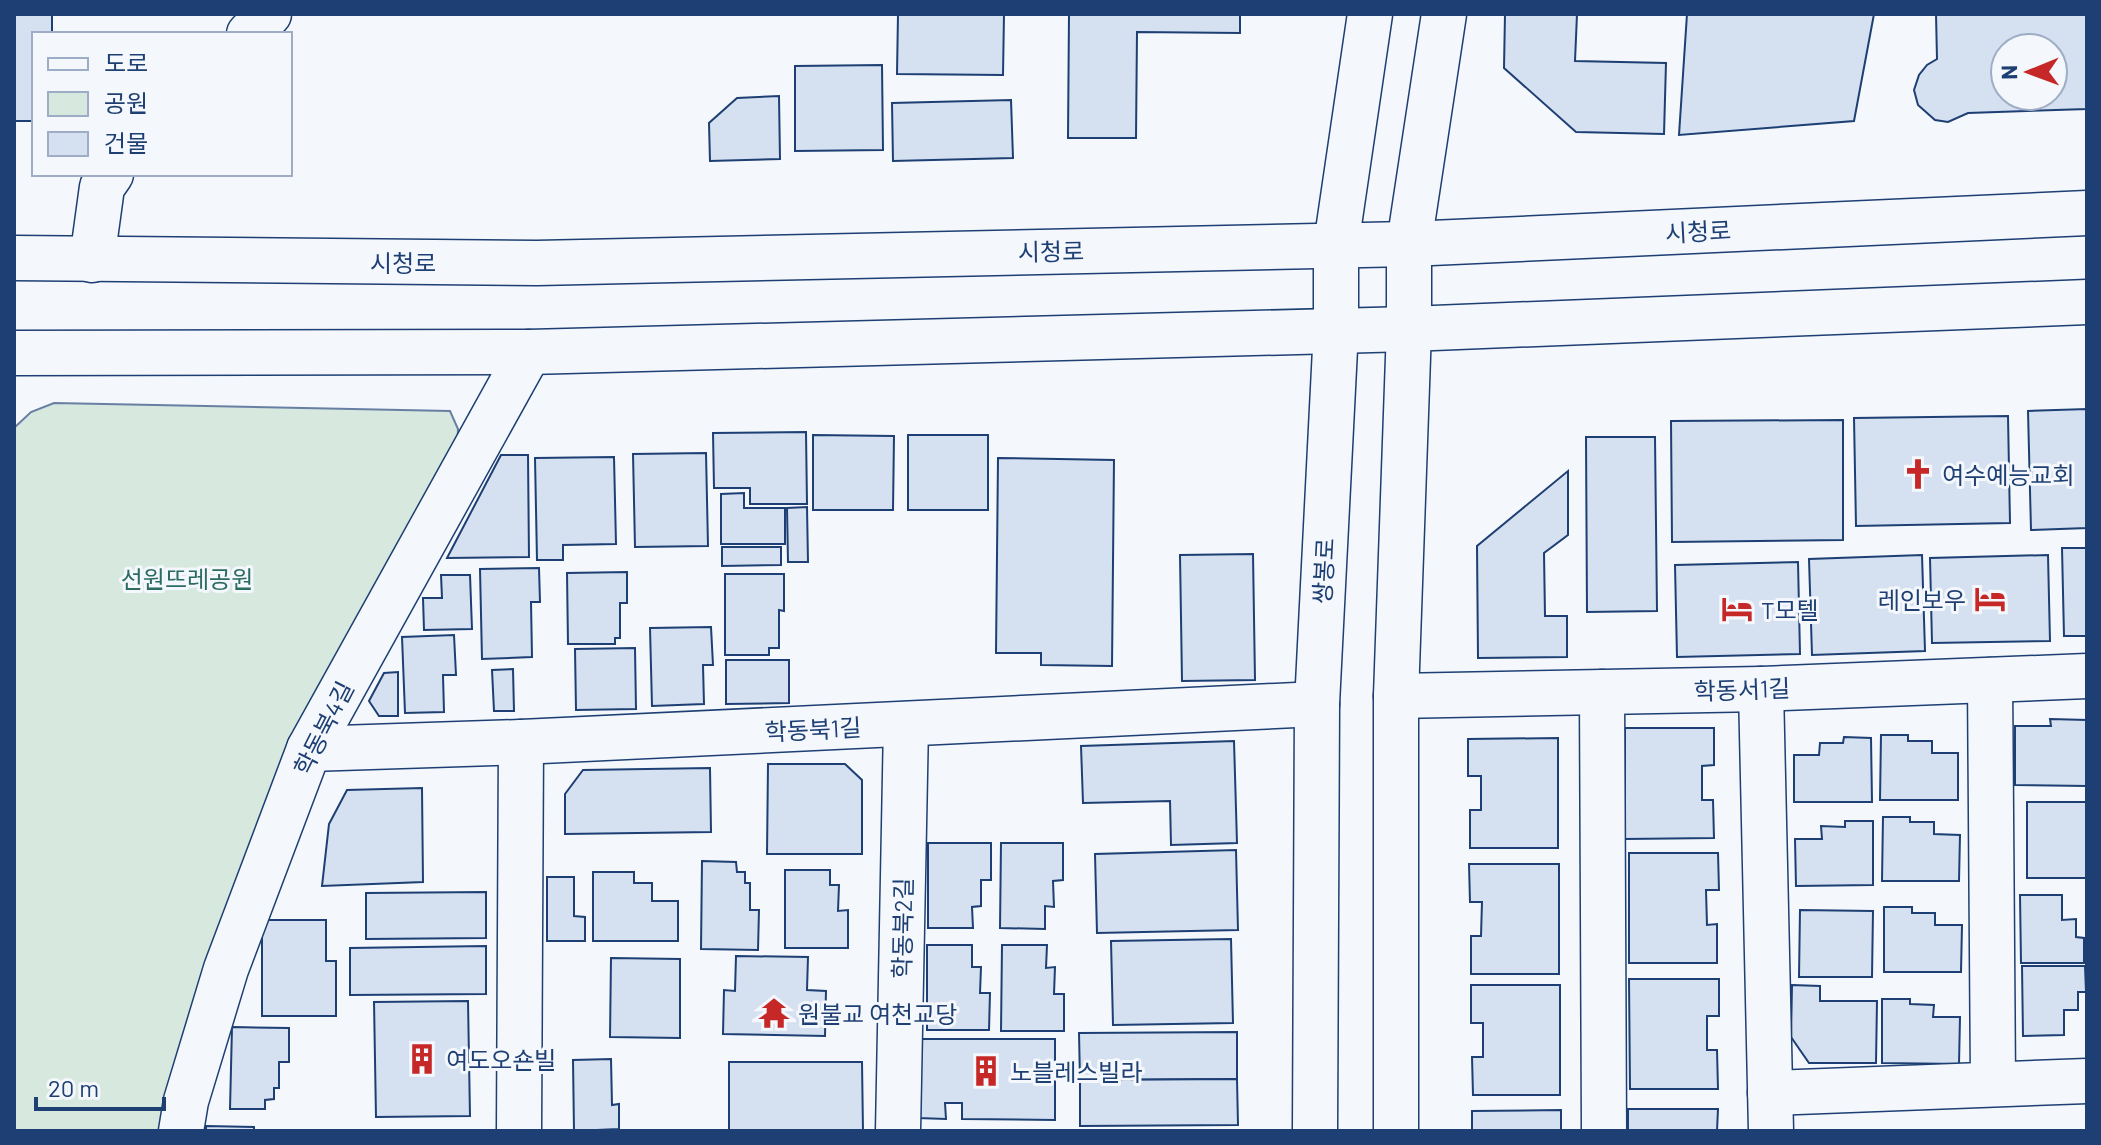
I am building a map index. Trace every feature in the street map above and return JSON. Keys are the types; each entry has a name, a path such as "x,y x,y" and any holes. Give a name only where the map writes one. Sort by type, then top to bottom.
{"street":[{"path":"251,32 269,14"},
{"name":"쌍봉로","path":"1315,1131 1317,704 1336,329 1336,245 1370,14"},
{"path":"1396,1131 1396,696 1409,329 1409,244 1444,14"},
{"path":"92,260 102,187 110,176"},
{"name":"시청로","path":"14,258 537,263 1409,244 2087,213"},
{"path":"15,355 529,352 1409,329 2087,302"},
{"name":"학동북4길","path":"181,1131 186,1101 226,969 309,749 529,352"},
{"name":"학동서1길","path":"1396,696 1761,689 2087,676"},
{"path":"1990,680 1993,1083"},
{"path":"1761,689 1770,1112 1993,1083 2087,1081"},
{"path":"1602,692 1604,1131"},
{"name":"학동북1길","path":"309,749 521,742 1317,704"},
{"name":"학동북2길","path":"898,1131 906,724"},
{"path":"519,1131 521,742"}],"green space":[{"name":"선원뜨레공원","path":"54,403 450,411 458,429 457,453 161,1131 14,1131 14,428 31,412"}],"building":[{"path":"14,14 52,14 52,32 32,32 32,121 14,121"},
{"path":"898,14 1004,14 1003,75 897,74"},
{"path":"1069,14 1240,14 1240,33 1137,32 1136,138 1068,138"},
{"path":"1505,14 1577,14 1575,61 1666,63 1664,134 1576,132 1504,68"},
{"path":"1687,14 1874,14 1854,121 1679,135"},
{"path":"1936,14 2087,14 2087,109 2069,110 2069,32 1989,32 1989,112 1998,112 1968,113 1948,122 1935,120 1918,105 1914,90 1919,75 1937,59"},
{"path":"882,65 883,150 795,151 795,66"},
{"path":"779,96 780,159 710,161 709,123 737,98"},
{"path":"1011,100 1013,158 893,161 892,103"},
{"path":"2087,409 2087,528 2031,530 2028,411"},
{"path":"2008,416 2010,523 1856,526 1854,418"},
{"path":"1843,420 1843,540 1672,542 1671,421"},
{"path":"806,432 807,504 750,504 750,488 714,488 713,433"},
{"path":"813,435 894,436 893,510 813,510"},
{"path":"908,435 988,435 988,510 908,510"},
{"path":"1586,437 1655,437 1657,611 1587,612"},
{"path":"706,453 708,546 635,547 633,454"},
{"path":"501,455 528,455 529,557 447,558"},
{"path":"614,457 616,544 563,545 563,560 537,560 535,458"},
{"path":"998,458 1114,460 1112,666 1041,665 1041,653 996,653"},
{"path":"1568,471 1568,535 1544,553 1545,616 1567,616 1567,657 1478,658 1477,546"},
{"path":"744,493 744,508 785,508 785,544 721,544 721,494"},
{"path":"807,507 808,562 788,562 787,508"},
{"path":"722,547 781,547 781,565 722,566"},
{"path":"2062,548 2087,548 2087,636 2064,636"},
{"path":"1253,554 1255,680 1182,681 1180,555"},
{"path":"1922,555 1925,651 1812,655 1809,559"},
{"name":"레인보우","path":"2048,555 2050,641 1932,643 1930,558"},
{"name":"T모텔","path":"1798,562 1800,654 1677,657 1675,565"},
{"path":"539,568 540,602 531,602 532,657 482,659 480,569"},
{"path":"627,572 627,603 620,603 620,638 615,638 615,644 568,644 567,573"},
{"path":"725,574 784,574 784,611 779,610 779,648 769,648 769,655 725,655"},
{"path":"441,575 470,575 472,629 424,630 423,598 442,598"},
{"path":"711,627 713,665 703,665 704,704 652,706 650,628"},
{"path":"454,635 456,675 443,675 444,712 405,713 402,637"},
{"path":"635,648 636,709 576,710 575,649"},
{"path":"726,660 789,660 789,703 726,704"},
{"path":"513,669 514,711 494,711 492,670"},
{"path":"398,672 398,716 379,716 369,701 384,673"},
{"path":"2050,719 2087,720 2087,786 2015,785 2015,726 2051,726"},
{"path":"1625,728 1714,728 1714,765 1702,766 1702,800 1713,800 1714,838 1625,839"},
{"path":"1881,735 1908,735 1908,741 1932,741 1932,753 1958,753 1958,800 1880,800"},
{"path":"1844,737 1871,738 1872,802 1794,802 1794,755 1819,755 1820,743 1843,743"},
{"path":"1558,738 1558,848 1470,848 1470,810 1481,810 1481,776 1468,776 1468,739"},
{"path":"1234,741 1237,843 1171,845 1170,801 1083,803 1081,746"},
{"path":"768,764 845,764 862,780 862,854 767,854"},
{"path":"710,768 711,832 565,834 565,794 583,770"},
{"path":"422,788 423,882 322,886 329,824 347,790"},
{"path":"2027,802 2087,802 2087,878 2027,878"},
{"path":"1883,817 1910,817 1910,822 1934,822 1934,834 1960,835 1959,881 1882,881"},
{"path":"1845,821 1873,821 1873,885 1796,886 1795,839 1822,839 1821,826 1845,827"},
{"path":"928,843 991,843 991,880 981,880 981,906 972,907 973,928 928,928"},
{"path":"1001,843 1063,843 1063,880 1053,881 1054,907 1045,906 1045,929 1000,928"},
{"path":"1236,850 1238,930 1097,933 1095,854"},
{"path":"1629,853 1718,853 1719,890 1706,890 1707,925 1717,924 1717,963 1629,963"},
{"path":"702,861 736,862 737,872 745,872 745,883 750,883 750,910 759,910 758,950 701,949"},
{"path":"1469,864 1559,864 1559,974 1471,974 1471,936 1481,936 1482,902 1470,902"},
{"path":"785,870 830,870 830,885 839,885 838,911 848,910 848,948 785,948"},
{"path":"593,872 634,872 634,883 652,883 652,901 678,901 678,941 593,941"},
{"path":"547,877 574,877 574,916 585,917 585,941 547,941"},
{"path":"486,892 486,938 366,939 366,893"},
{"path":"2020,895 2062,895 2062,920 2076,919 2076,937 2084,938 2084,963 2021,963"},
{"path":"1884,907 1912,907 1912,913 1935,913 1935,925 1962,925 1961,972 1884,972"},
{"path":"1800,910 1873,911 1872,977 1799,977"},
{"path":"262,920 326,920 326,961 336,961 336,1016 262,1016"},
{"path":"1231,939 1233,1023 1113,1025 1111,941"},
{"path":"927,945 972,945 972,967 981,967 980,993 990,993 989,1030 927,1030"},
{"path":"1002,945 1047,945 1046,968 1055,967 1054,994 1064,994 1064,1031 1001,1031"},
{"path":"486,946 486,994 350,995 350,948"},
{"name":"원불교 여천교당","path":"736,956 808,957 807,990 826,991 825,1036 723,1034 724,990 735,991"},
{"path":"611,958 680,959 680,1038 610,1037"},
{"path":"2022,966 2085,966 2086,992 2078,992 2078,1010 2064,1010 2064,1035 2023,1036"},
{"path":"1629,979 1719,979 1719,1016 1707,1016 1707,1050 1717,1050 1718,1089 1630,1089"},
{"path":"1471,985 1560,985 1560,1095 1473,1095 1472,1057 1483,1057 1483,1023 1471,1023"},
{"path":"1792,985 1820,986 1820,1001 1877,1001 1876,1063 1809,1063 1791,1037"},
{"path":"1882,999 1910,999 1910,1004 1934,1005 1933,1017 1960,1017 1959,1064 1882,1063"},
{"name":"여도오숀빌","path":"468,1001 470,1116 376,1117 374,1002"},
{"path":"232,1027 289,1028 289,1062 279,1062 279,1088 274,1088 274,1099 265,1100 265,1109 230,1109"},
{"path":"1237,1032 1237,1079 1080,1080 1079,1033"},
{"name":"노블레스빌라","path":"918,1039 1055,1039 1055,1120 962,1119 962,1103 945,1103 946,1119 918,1118"},
{"path":"611,1059 612,1105 619,1104 619,1129 574,1131 573,1060"},
{"path":"729,1062 862,1062 863,1131 729,1131"},
{"path":"1237,1079 1238,1125 1080,1126 1080,1080"},
{"path":"1628,1109 1718,1109 1717,1131 1628,1131"},
{"path":"1561,1110 1561,1131 1472,1131 1472,1111"},
{"path":"206,1126 254,1127 254,1131 206,1131"}],"place":[{"name":"여수예능교회","path":"1918,474"},
{"name":"레인보우","path":"1990,599"},
{"name":"T모텔","path":"1737,609"},
{"name":"원불교 여천교당","path":"774,1013"},
{"name":"여도오숀빌","path":"422,1059"},
{"name":"노블레스빌라","path":"986,1071"}]}
